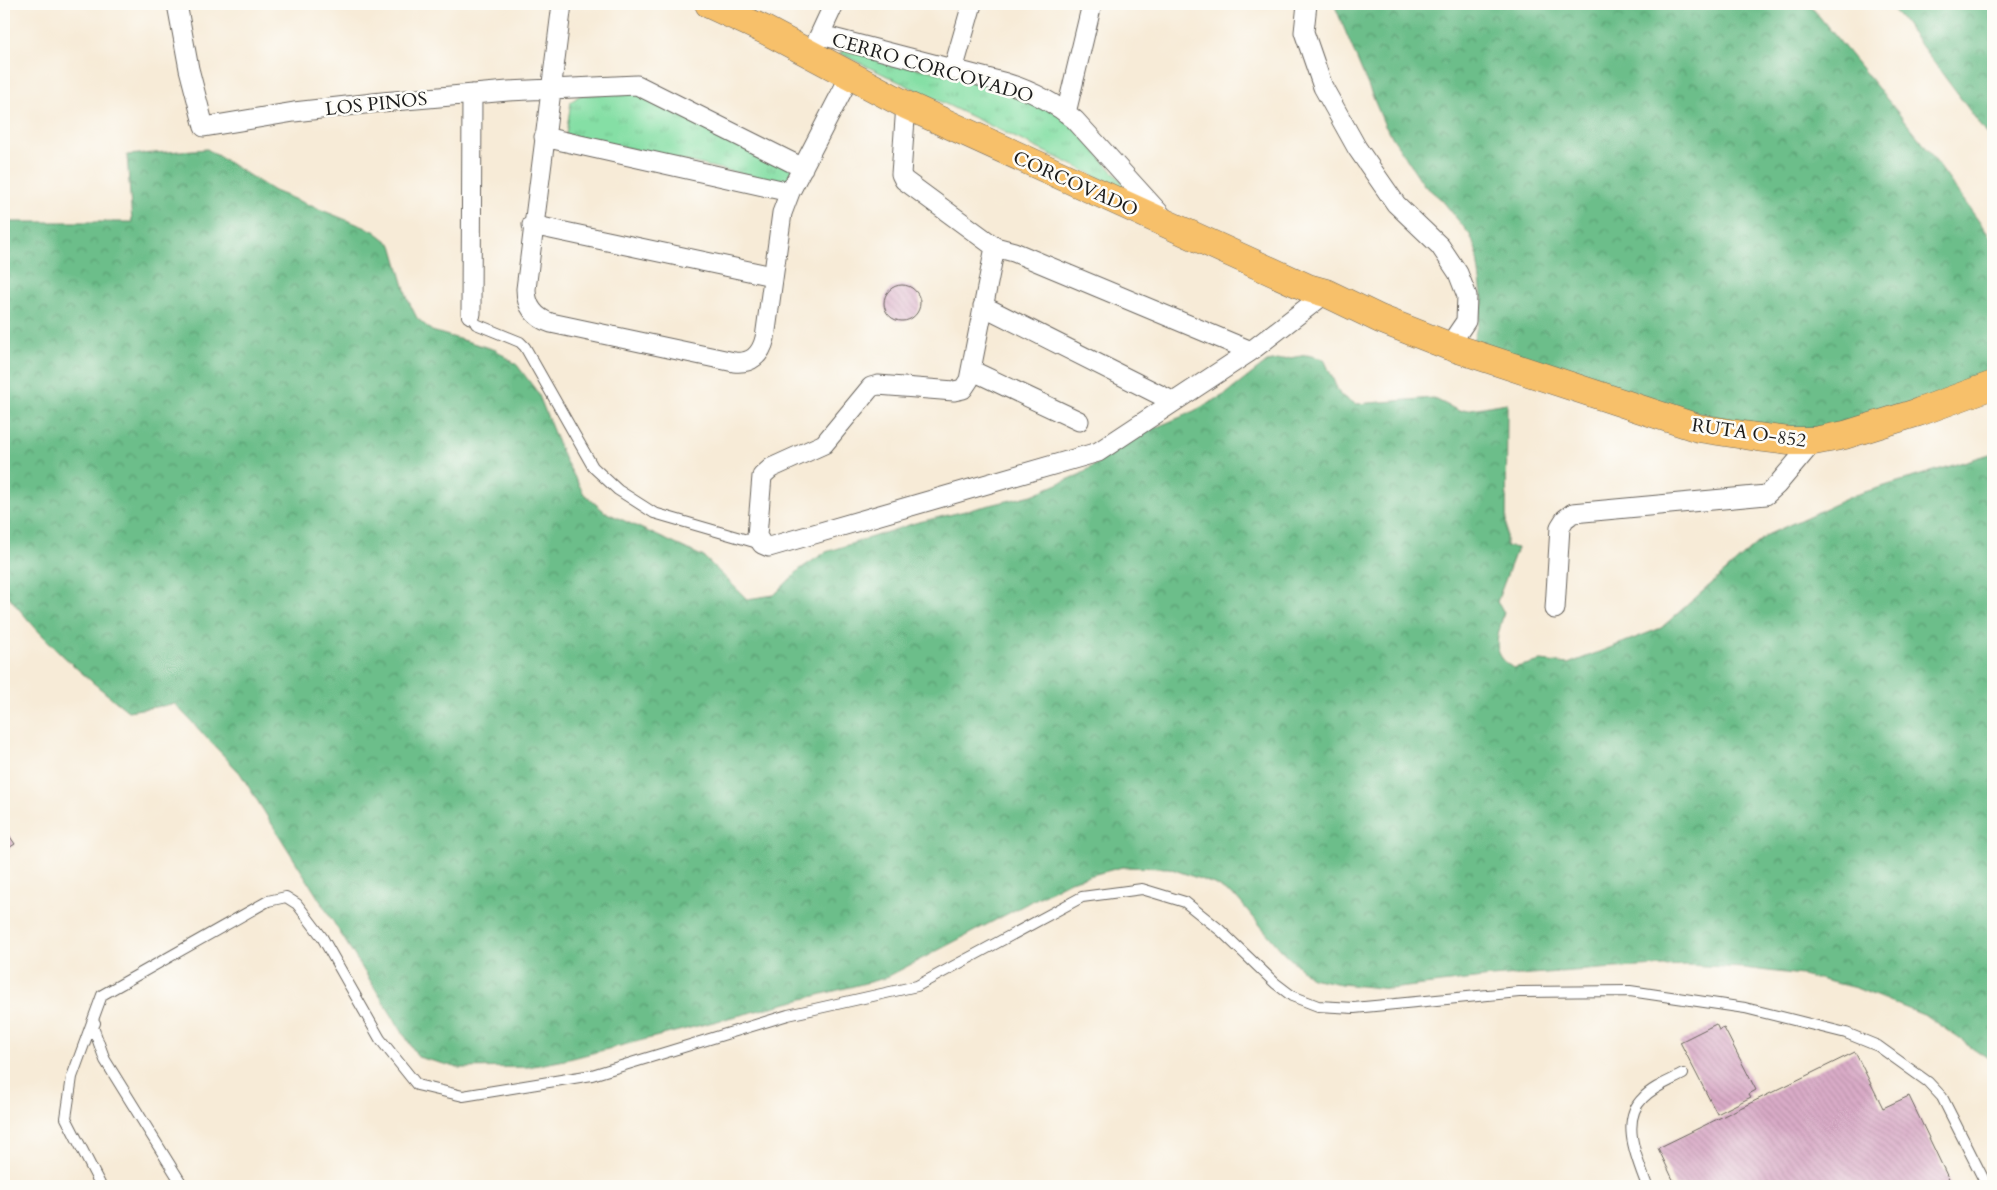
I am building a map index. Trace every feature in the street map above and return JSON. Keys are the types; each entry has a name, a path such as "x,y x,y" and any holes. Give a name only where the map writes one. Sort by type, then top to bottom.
{"main road":[{"name":"CORCOVADO","path":"710,4 815,45 850,76 906,105 1308,288 1326,293 1380,319 1450,346"},
{"name":"RUTA O-852","path":"1450,346 1698,428 1789,441 1814,441 1845,434 1919,412 1993,385"}],"street":[{"name":"LOS PINOS","path":"177,4 204,127 304,111 472,94 637,86 803,168"},
{"path":"562,4 532,225 527,298 534,313 551,323 734,362 745,362 755,358 764,344 780,222 790,192 850,76"},
{"path":"815,45 834,4"},
{"path":"953,70 972,4"},
{"path":"1066,113 1092,4"},
{"path":"1307,4 1304,32 1323,87 1357,148 1396,204 1440,246 1458,273 1467,296 1466,321 1450,346"},
{"name":"CERRO CORCOVADO","path":"815,45 953,70 1020,87 1051,102 1066,113 1170,225"},
{"path":"471,314 472,94"},
{"path":"906,105 902,174 904,180 995,247 1014,252 1251,351"},
{"path":"544,137 790,192"},
{"path":"532,225 772,276"},
{"path":"995,247 969,380 959,391 878,385 871,387 824,444 766,471 762,476 757,536 762,544 769,547 1098,452 1251,351 1326,293"},
{"path":"984,306 1174,402"},
{"path":"971,370 1079,422"},
{"path":"1555,609 1560,526 1564,519 1573,513 1766,495 1777,485 1814,441"}],"lane":[{"path":"471,314 476,324 520,342 525,347 593,467 618,490 654,513 762,544"},
{"path":"101,1186 66,1118 72,1077 102,995 268,901 286,897 296,904 322,936 380,1039 417,1085 464,1096 592,1076 788,1015 916,986 1082,897 1142,889 1185,902 1220,930 1275,983 1292,996 1318,1006 1354,1008 1520,992 1630,991 1745,1008 1846,1033 1878,1046 1897,1058 1928,1082 1942,1097 1987,1186"},
{"path":"102,995 94,1027 105,1060 183,1186"},
{"path":"1647,1186 1636,1156 1632,1118 1636,1107 1649,1092 1683,1074"}],"green space":[{"path":"1334,4 1809,4 1922,142 1993,241 1993,391 1937,412 1782,432 1644,403 1473,342 1483,303 1476,250 1470,235 1442,200 1424,185 1385,126"},
{"path":"1888,4 1993,4 1993,142 1901,18"},
{"path":"844,51 1003,88 1063,116 1133,194 839,53"},
{"path":"643,91 793,167 789,180 783,183 566,134 571,102 580,95"},
{"path":"207,149 274,191 374,231 392,245 408,300 417,318 432,331 496,350 517,365 538,393 564,458 584,494 605,512 704,557 747,599 774,595 800,569 826,552 915,523 1032,495 1081,474 1145,432 1188,414 1226,394 1267,362 1307,355 1324,359 1340,395 1356,404 1433,398 1459,411 1507,403 1506,546 1517,548 1497,602 1504,612 1497,643 1501,656 1513,668 1541,661 1568,664 1661,628 1767,535 1855,495 1993,453 1993,1065 1988,1058 1926,1016 1856,988 1802,975 1743,968 1686,965 1491,977 1390,989 1341,984 1311,978 1282,951 1237,898 1214,884 1169,868 1122,867 1070,881 885,978 565,1060 528,1067 459,1068 418,1057 240,773 175,704 128,711 62,655 31,623 4,590 4,222 132,222 127,155"}],"building":[{"path":"902,285 914,291 920,303 914,315 902,321 890,315 884,303 890,291"},
{"path":"4,828 15,844 4,851"},
{"path":"1716,1024 1719,1030 1724,1028 1756,1090 1749,1094 1751,1097 1717,1114 1680,1042"},
{"path":"1855,1052 1883,1108 1909,1096 1952,1186 1676,1186 1658,1148"}]}
